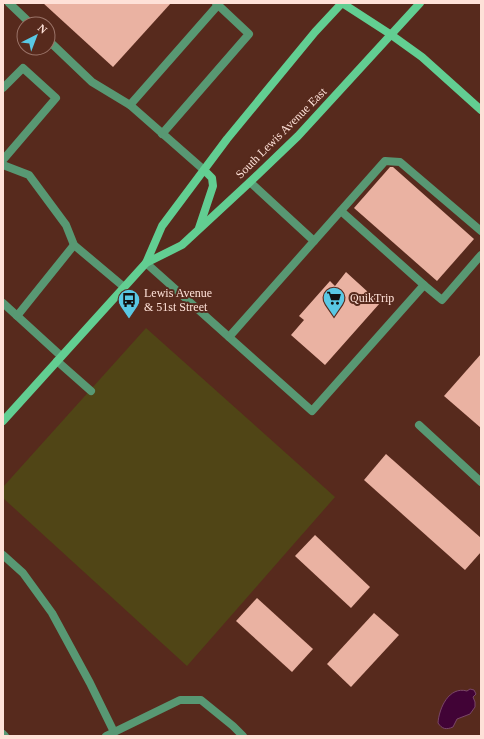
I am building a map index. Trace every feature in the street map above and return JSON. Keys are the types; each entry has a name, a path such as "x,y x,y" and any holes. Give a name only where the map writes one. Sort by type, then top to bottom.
{"main road":[{"path":"342,3 422,57 481,110"},
{"name":"South Lewis Avenue East","path":"3,421 146,263 162,226 227,139 315,32 342,3"},
{"name":"South Lewis Avenue East","path":"146,263 182,245 198,228 250,182 298,136 420,3"},
{"path":"198,228 213,186 212,178 204,170"}],"lane":[{"path":"8,3 22,16"},
{"path":"130,105 217,4 249,34 162,134"},
{"path":"56,48 92,82 130,105 204,170"},
{"path":"3,88 23,68 56,98 3,160"},
{"path":"229,337 385,161 400,162 481,231"},
{"path":"3,165 28,175 66,224 74,245 124,287"},
{"path":"250,182 314,241"},
{"path":"341,211 442,300 481,255"},
{"path":"17,316 74,245"},
{"path":"146,263 312,411 424,285"},
{"path":"3,303 91,391"},
{"path":"419,425 481,482"},
{"path":"3,555 23,573 52,613 114,732"},
{"path":"106,736 180,700 201,700 243,736"}],"shaded area":[{"path":"146,328 335,497 187,666 3,498 3,487"},
{"path":"470,689 474,690 476,694 473,697 475,707 470,714 457,719 453,727 446,729 441,727 438,723 440,711 446,700 455,692 461,690 467,691"}],"building":[{"path":"43,3 171,3 113,67"},
{"path":"390,167 393,167 474,239 437,281 354,208"},
{"name":"QuikTrip","path":"346,272 380,303 325,365 291,335 304,320 299,316 330,281 335,286"},
{"path":"481,354 481,428 444,396"},
{"path":"386,454 481,538 481,552 465,570 364,480"},
{"path":"315,535 370,587 351,608 295,556"},
{"path":"257,598 313,649 292,672 236,621"},
{"path":"374,613 399,635 351,687 327,664"}],"place":[{"name":"QuikTrip","path":"334,318"},
{"name":"Lewis Avenue & 51st Street","path":"129,320"}]}
